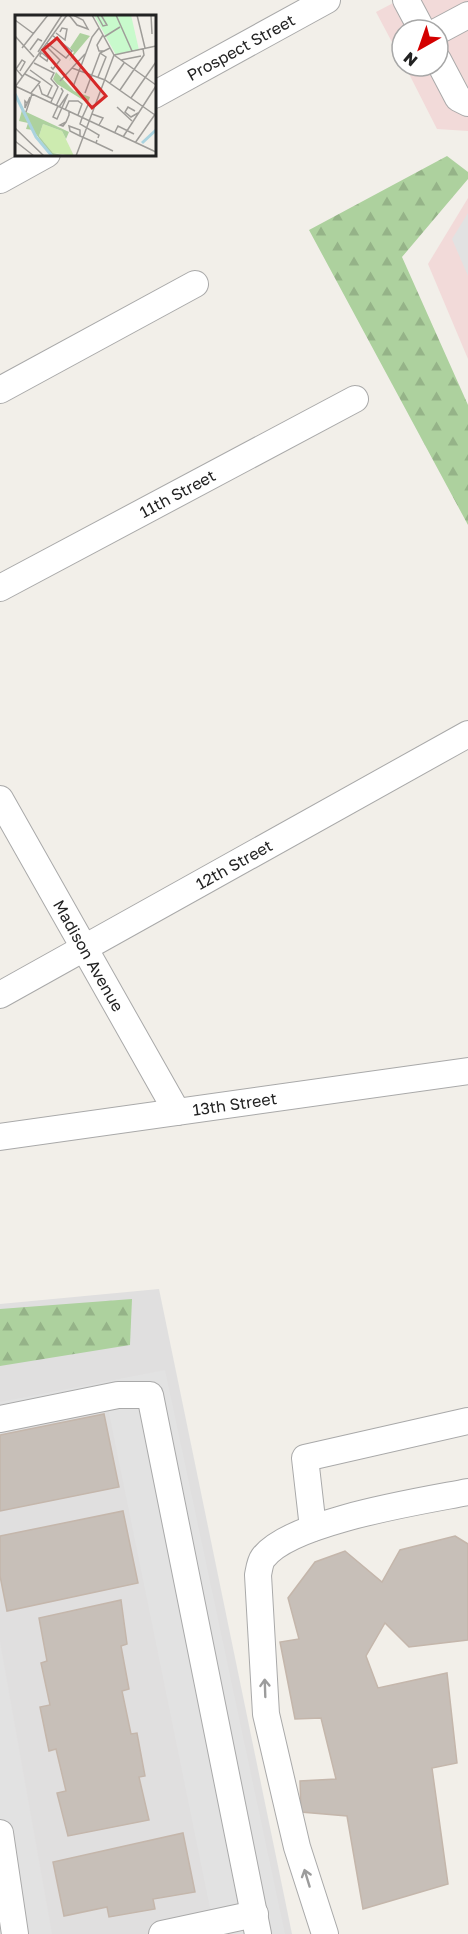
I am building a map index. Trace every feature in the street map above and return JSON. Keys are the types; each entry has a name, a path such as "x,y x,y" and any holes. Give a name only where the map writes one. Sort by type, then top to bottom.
{"street":[{"name":"Prospect Street","path":"156,94 327,0"},
{"path":"406,0 416,18"},
{"path":"450,25 468,15"},
{"path":"447,78 458,98 468,103"},
{"path":"0,180 43,156"},
{"path":"0,390 195,284"},
{"name":"11th Street","path":"0,588 355,399"},
{"name":"12th Street","path":"0,995 468,734"},
{"name":"Madison Avenue","path":"0,799 177,1112"},
{"name":"13th Street","path":"0,1137 468,1071"},
{"path":"0,1419 118,1395 150,1395 257,1924 162,1934"},
{"path":"313,1528 304,1458 468,1421"},
{"path":"324,1934 295,1837 266,1714 258,1575 261,1560 272,1548 327,1522 398,1505 468,1492"},
{"path":"0,1833 15,1934"}],"shaded area":[{"path":"399,0 468,0 468,131 437,129 411,78 450,78 450,18 390,18 390,38 376,12"},
{"path":"468,198 468,359 428,264"},
{"path":"468,213 468,276 452,239"},
{"path":"159,1289 292,1934 0,1934 0,1304"},
{"path":"165,1370 285,1934 232,1934 210,1908 108,1408 0,1428 0,1402"},
{"path":"0,1642 52,1934 0,1934"}],"green space":[{"path":"447,156 468,172 468,179 402,257 468,405 468,525 309,230"},
{"path":"132,1299 130,1345 0,1366 0,1309"}],"building":[{"path":"104,1414 119,1487 0,1511 0,1435"},
{"path":"123,1511 138,1583 7,1611 0,1576 0,1536"},
{"path":"455,1536 468,1544 468,1640 409,1647 385,1623 366,1656 378,1688 447,1673 457,1763 432,1768 448,1884 363,1909 347,1816 301,1812 300,1781 336,1779 321,1718 295,1719 280,1642 299,1639 288,1598 315,1562 345,1551 382,1582 400,1550"},
{"path":"121,1600 127,1644 121,1646 129,1689 122,1691 131,1734 137,1733 145,1776 139,1777 149,1820 68,1836 57,1793 66,1791 56,1749 49,1751 40,1707 50,1705 41,1663 47,1661 39,1618"},
{"path":"183,1833 195,1892 153,1899 155,1909 109,1917 107,1907 64,1916 53,1862"}]}
